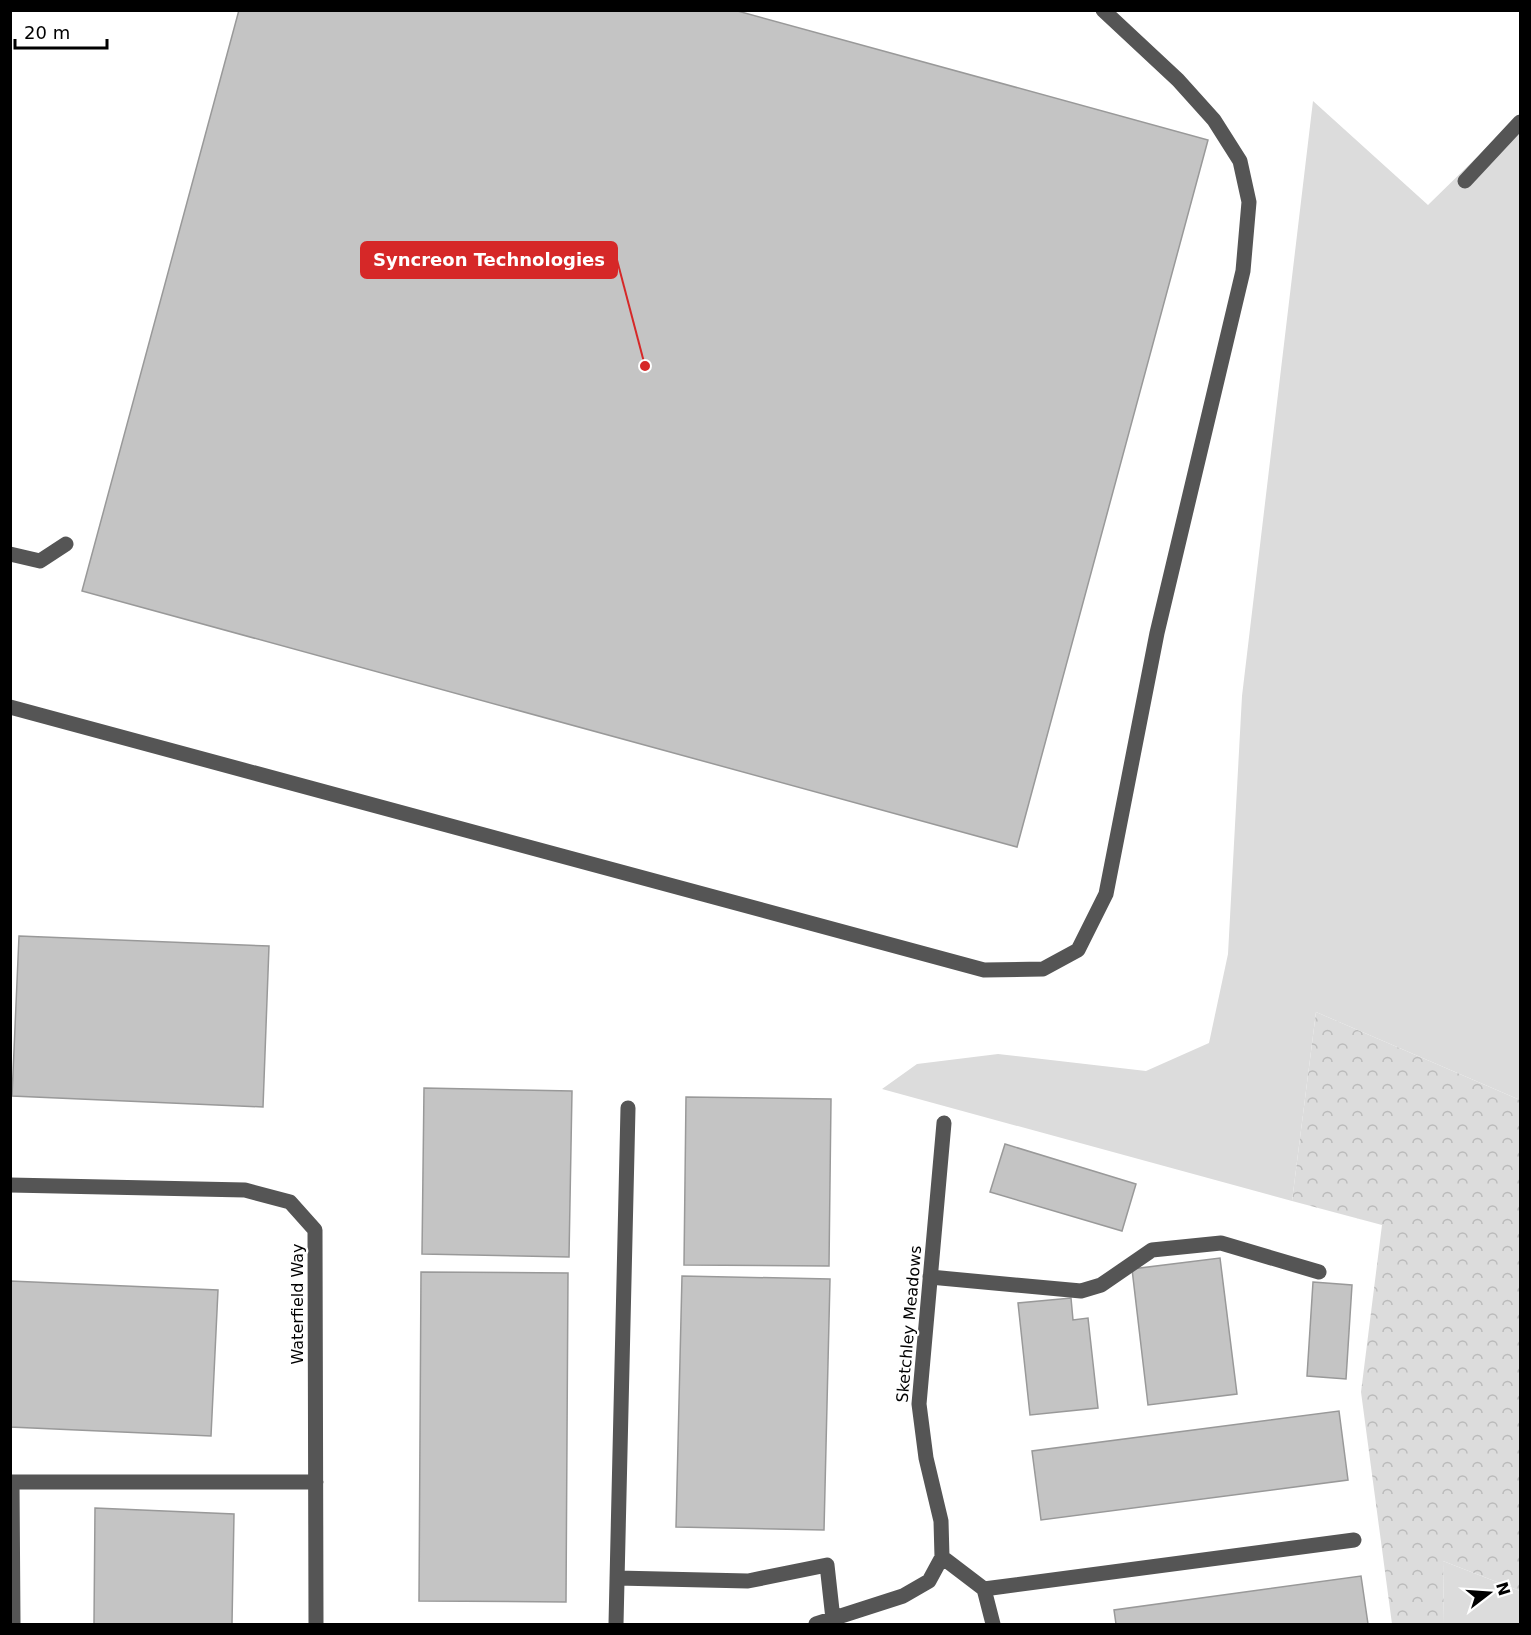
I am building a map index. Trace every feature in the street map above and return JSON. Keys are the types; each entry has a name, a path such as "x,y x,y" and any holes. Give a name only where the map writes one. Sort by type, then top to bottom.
{"street":[{"path":"10,708 984,970 1043,969 1078,950 1106,894 1157,633 1243,271 1249,202 1240,161 1214,120 1178,80 1102,10"},
{"path":"1465,181 1521,122"},
{"path":"10,554 40,561 66,544"},
{"path":"616,1624 628,1108"},
{"name":"Sketchley Meadows","path":"942,1557 941,1521 926,1458 919,1404 944,1123"},
{"name":"Waterfield Way","path":"10,1185 245,1190 291,1202 315,1230 316,1624"},
{"path":"930,1277 1081,1291 1101,1285 1152,1250 1221,1243 1319,1272"},
{"path":"13,1624 11,1482 316,1482"},
{"path":"984,1589 1354,1539"},
{"path":"816,1624 903,1596 928,1581 942,1557 984,1589 993,1624"},
{"path":"617,1578 748,1581 827,1565 833,1619"}],"green space":[{"path":"1313,101 1428,205 1520,115 1520,1100 1316,1012 1292,1201 882,1089 917,1064 998,1054 1146,1071 1209,1043 1228,954 1242,696"},
{"path":"1316,1012 1520,1100 1520,1591 1443,1561 1444,1624 1392,1624 1361,1392 1382,1225 1292,1201"},
{"path":"1443,1561 1520,1591 1520,1624 1444,1624"}],"building":[{"path":"239,10 734,10 1208,140 1017,847 82,591"},
{"path":"19,936 269,946 263,1107 12,1096"},
{"path":"424,1088 572,1091 569,1257 422,1254"},
{"path":"686,1097 831,1099 829,1266 684,1265"},
{"path":"1005,1144 1136,1184 1122,1231 990,1192"},
{"path":"1220,1258 1237,1394 1148,1405 1132,1269"},
{"path":"421,1272 568,1273 566,1602 419,1601"},
{"path":"682,1276 830,1279 824,1530 676,1527"},
{"path":"10,1281 218,1290 211,1436 10,1427"},
{"path":"1313,1282 1352,1285 1346,1379 1307,1376"},
{"path":"1071,1298 1073,1320 1088,1318 1098,1408 1030,1415 1018,1303"},
{"path":"1339,1411 1348,1480 1041,1520 1032,1451"},
{"path":"95,1508 234,1514 232,1624 94,1624"},
{"path":"1361,1576 1368,1624 1116,1624 1114,1610"}],"place":[{"name":"Syncreon Technologies","path":"645,366"}]}
